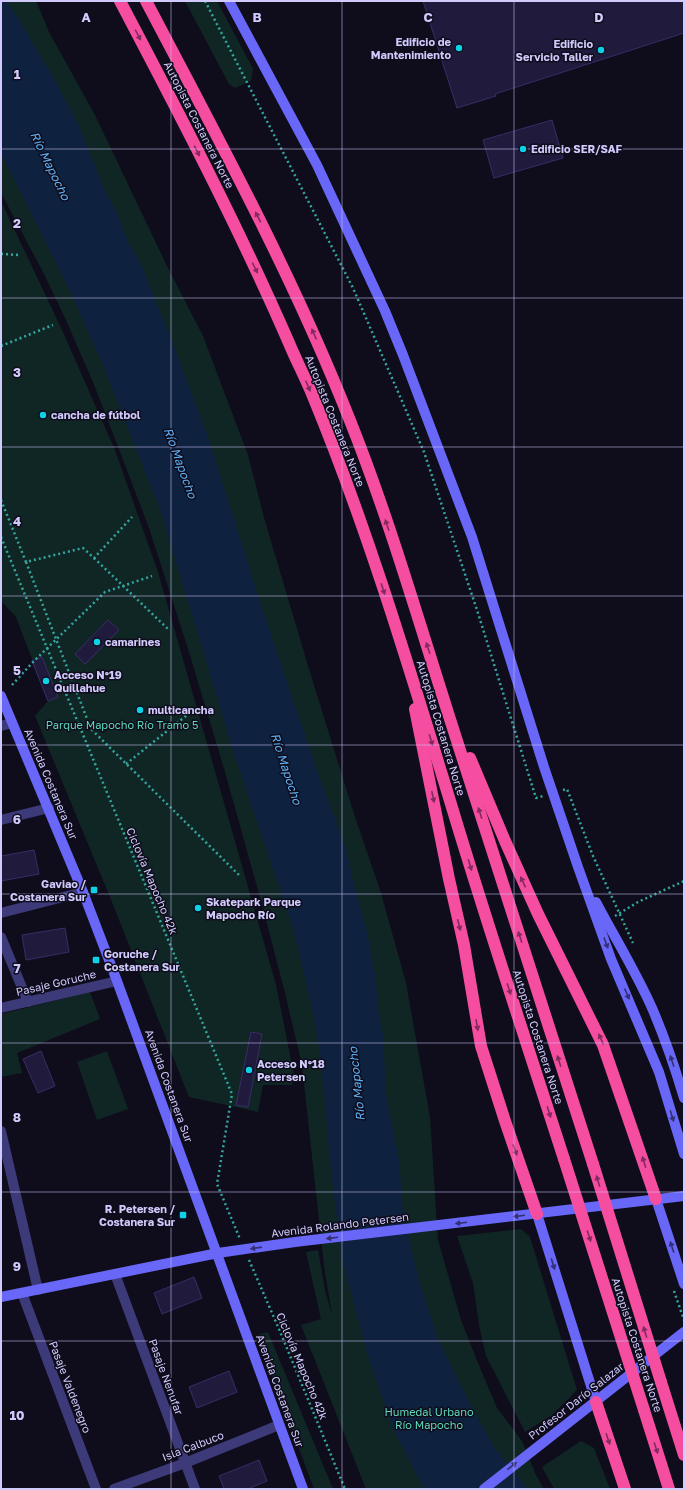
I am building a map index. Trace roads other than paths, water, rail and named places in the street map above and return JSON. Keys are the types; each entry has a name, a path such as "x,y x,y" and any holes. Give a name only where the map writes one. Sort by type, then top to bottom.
{"highway":[{"name":"Autopista Costanera Norte","path":"120,1 254,265 312,394 350,493 412,676 486,917 669,1489"},
{"name":"Autopista Costanera Norte","path":"146,1 240,180 278,257 318,342 351,422 418,615 684,1455"},
{"path":"412,676 418,723 433,794 448,879 464,945 481,1046 537,1214"},
{"path":"440,686 517,868 538,914 603,1044 656,1199"},
{"path":"596,1402 625,1489"}],"main road":[{"path":"229,1 317,165 388,318 472,537 578,867 611,958 659,1072 684,1154"},
{"name":"Avenida Costanera Sur","path":"1,696 49,808 117,981 218,1253 303,1489"},
{"path":"578,867 652,1007 684,1098"},
{"name":"Avenida Rolando Petersen","path":"1,1297 244,1249 684,1196"},
{"path":"656,1199 684,1284"},
{"path":"537,1214 596,1402"},
{"name":"Profesor Darío Salazar","path":"484,1489 684,1332"}],"street":[{"path":"1,726 12,724"},
{"path":"1,820 49,808"},
{"path":"1,913 83,892"},
{"path":"1,937 28,1002"},
{"name":"Pasaje Goruche","path":"1,1008 117,981"},
{"path":"1,1131 38,1290"},
{"name":"Pasaje Nenufar","path":"115,1274 195,1489"},
{"name":"Pasaje Valdenegro","path":"22,1293 96,1489"},
{"name":"Isla Calbuco","path":"114,1489 185,1463 279,1425"}],"water":[{"name":"Humedal Urbano Río Mapocho","path":"1,1 6,1 17,16 57,84 79,126 105,191 118,215 128,242 140,262 175,349 210,443 261,605 320,779 346,848 353,881 367,932 376,980 378,1009 383,1035 386,1095 399,1160 403,1212 419,1281 438,1339 470,1404 494,1447 528,1489 424,1489 393,1428 368,1356 342,1258 331,1171 319,1046 311,1003 293,928 234,754 161,512 102,363 69,289 1,153"}],"place":[{"name":"Edificio de Mantenimiento","path":"459,48"},
{"name":"Edificio Servicio Taller","path":"601,50"},
{"name":"Edificio SER/SAF","path":"523,149"},
{"name":"cancha de fútbol","path":"43,415"},
{"name":"camarines","path":"97,642"},
{"name":"Acceso N°19 Quillahue","path":"46,681"},
{"name":"multicancha","path":"140,710"},
{"name":"Gaviao / Costanera Sur","path":"94,890"},
{"name":"Skatepark Parque Mapocho Río","path":"198,908"},
{"name":"Goruche / Costanera Sur","path":"96,960"},
{"name":"Acceso N°18 Petersen","path":"249,1070"},
{"name":"R. Petersen / Costanera Sur","path":"183,1215"}],"water label":[{"name":"Río Mapocho","path":"50,166"},
{"name":"Río Mapocho","path":"180,463"},
{"name":"Río Mapocho","path":"286,769"},
{"name":"Río Mapocho","path":"357,1084"}],"park label":[{"name":"Parque Mapocho Río Tramo 5","path":"122,725"}]}
